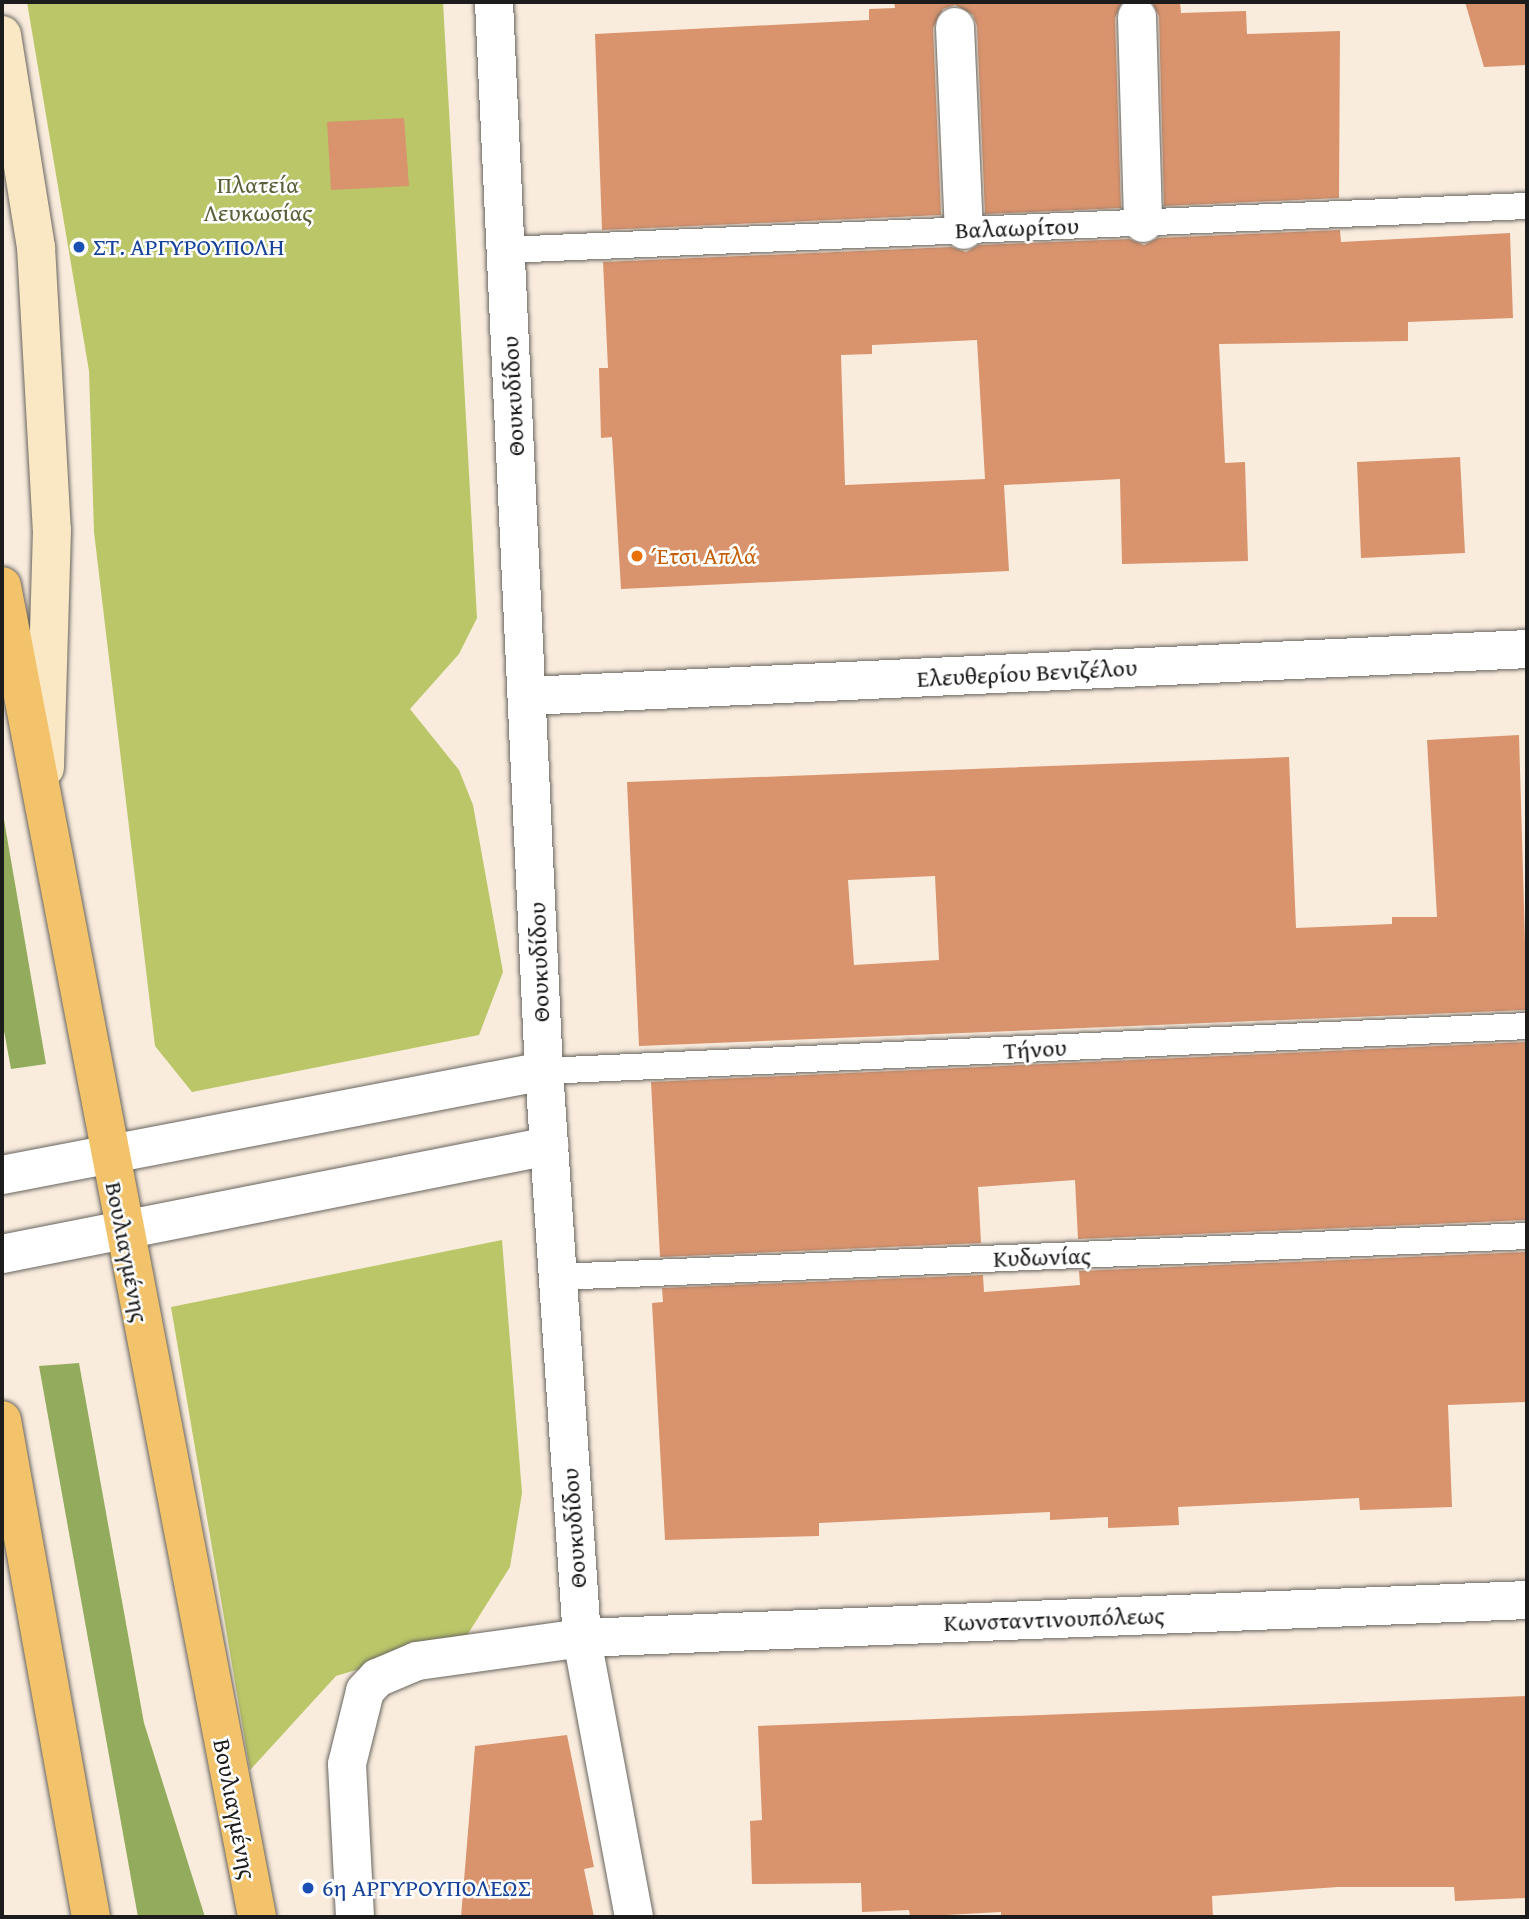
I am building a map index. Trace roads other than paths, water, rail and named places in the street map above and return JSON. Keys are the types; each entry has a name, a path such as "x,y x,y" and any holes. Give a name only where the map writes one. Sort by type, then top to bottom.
{"main road":[{"path":"2,35 36,247 51,503 43,823"},
{"name":"Βουλιαγμένης","path":"2,586 43,823 257,1917"},
{"path":"2,1420 91,1917"}],"street":[{"name":"Θουκυδίδου","path":"494,2 544,1071 582,1638 634,1917"},
{"path":"1137,17 1143,223"},
{"path":"955,27 964,230"},
{"name":"Ελευθερίου Βενιζέλου","path":"528,696 1527,649"},
{"path":"2,1175 544,1071"},
{"path":"2,1254 549,1146"},
{"name":"Κωνσταντινουπόλεως","path":"355,1917 347,1764 365,1691 377,1678 417,1661 582,1638 1527,1601"}],"lane":[{"name":"Βαλαωρίτου","path":"506,250 1527,206"},
{"name":"Τήνου","path":"544,1071 1527,1026"},
{"name":"Κυδωνίας","path":"556,1277 1527,1236"}],"place":[{"name":"ΣΤ. ΑΡΓΥΡΟΥΠΟΛΗ","path":"79,247"},
{"name":"Έτσι Απλά","path":"637,556"},
{"name":"6η ΑΡΓΥΡΟΥΠΟΛΕΩΣ","path":"308,1888"}],"park label":[{"name":"Πλατεία Λευκωσίας","path":"258,199"}]}
